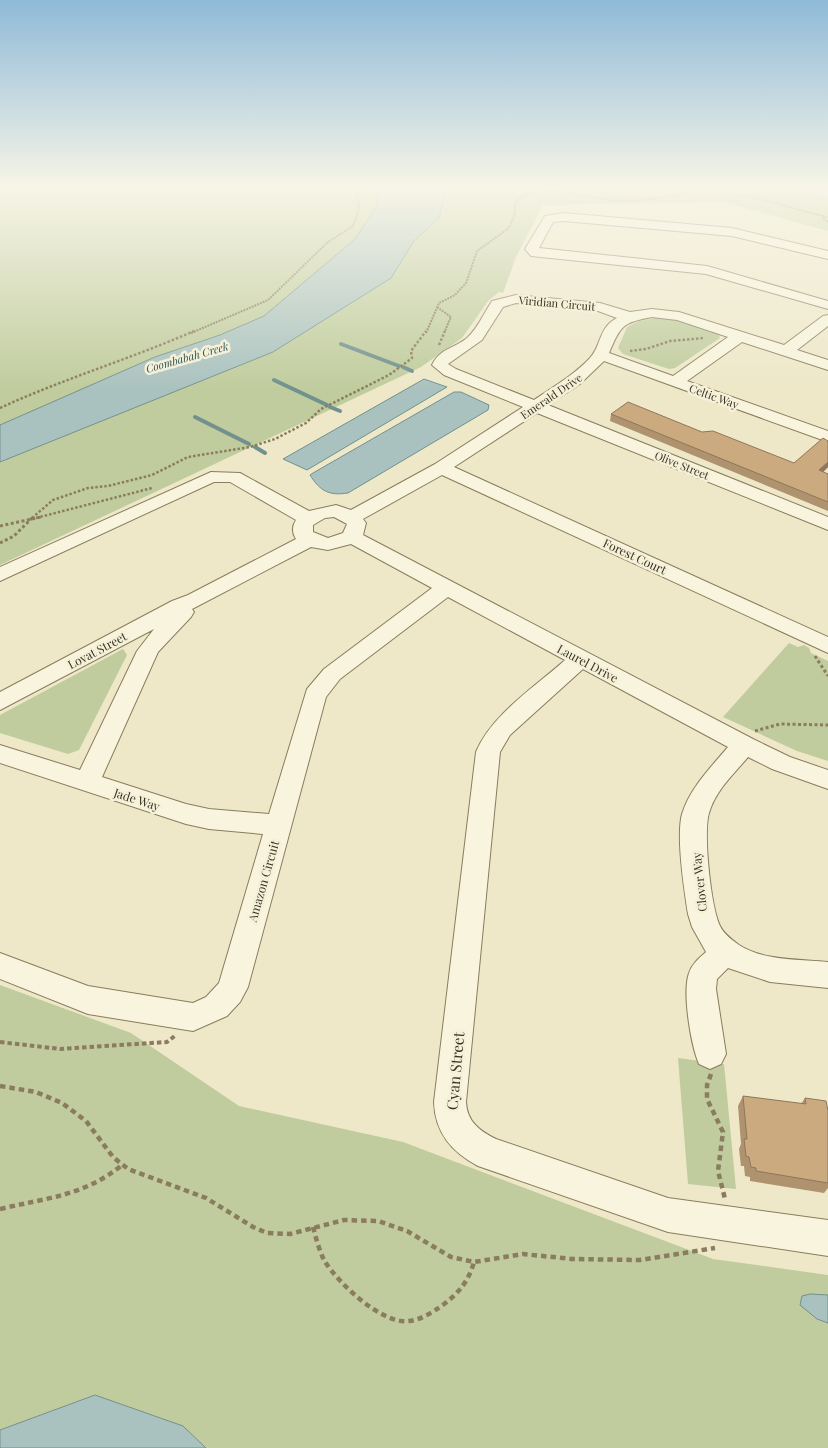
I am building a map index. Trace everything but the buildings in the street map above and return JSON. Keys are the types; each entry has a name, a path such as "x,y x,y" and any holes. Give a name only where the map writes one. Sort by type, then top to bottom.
{"street":[{"path":"545,255 707,270 828,305"},
{"name":"Viridian Circuit","path":"536,407 450,372 441,367 440,363 471,342 497,304 506,300 600,307 628,317"},
{"path":"628,317 652,313 672,315 828,365"},
{"name":"Emerald Drive","path":"352,527 584,374 601,355 613,326 628,317"},
{"path":"786,351 828,319"},
{"path":"675,382 740,336"},
{"name":"Celtic Way","path":"601,355 828,437"},
{"name":"Olive Street","path":"536,407 828,524"},
{"name":"Forest Court","path":"447,464 828,632"},
{"name":"Forest Court","path":"447,464 828,646"},
{"path":"0,575 211,477 234,477 307,518"},
{"path":"336,511 352,527 336,544 326,544 309,540 301,529 307,518 336,511"},
{"name":"Laurel Drive","path":"352,527 446,588 580,659 747,740 781,763 828,780"},
{"name":"Lovat Street","path":"0,702 179,606 195,600 309,540"},
{"name":"Amazon Circuit","path":"0,966 88,1000 110,1005 193,1017 214,1009 229,996 233,987 315,695 332,674 446,588"},
{"name":"Lovat Street","path":"87,782 148,651 166,628 195,600"},
{"name":"Cyan Street","path":"580,659 502,729 492,742 488,752 450,1102 452,1123 465,1140 490,1154 668,1215 828,1238"},
{"name":"Clover Way","path":"747,740 699,800 693,823 703,918 710,936 725,950 740,960 764,968 828,975"},
{"name":"Jade Way","path":"0,754 196,817 279,825"},
{"path":"710,1054 701,989 703,974 725,950"}],"path":[{"path":"0,408 50,385 134,357 268,300 315,255"},
{"path":"0,544 14,536 42,508 68,493 152,475 188,457 250,447 275,439 300,426 321,410 390,375 412,358 411,350 424,336 439,303 454,298 468,282 471,260 475,255"},
{"path":"628,352 646,349 665,342 708,337"},
{"path":"0,526 32,520 116,495 160,487"},
{"path":"747,740 758,729 769,726 828,725"},
{"path":"0,1042 60,1049 163,1043 173,1039 177,1030"},
{"path":"710,1054 713,1070 707,1085 707,1100 723,1132 718,1171 726,1205"},
{"path":"0,1086 36,1092 62,1103 86,1121 122,1165 136,1173 206,1198 253,1227 267,1233 290,1234 344,1220 378,1221 407,1231 451,1257 474,1262 523,1254 581,1259 640,1260 721,1248"},
{"path":"0,1208 69,1196 90,1187 122,1165"},
{"path":"313,1227 320,1252 335,1277 379,1315 394,1322 420,1320 434,1312 466,1285 474,1262"}],"green space":[{"path":"0,255 337,255 264,316 220,335 155,357 0,425"},
{"path":"406,255 517,255 503,293 499,292 488,301 462,338 421,367 0,565 0,462 273,352 391,278"},
{"path":"656,318 675,320 719,335 720,338 675,368 669,369 623,354 618,348 627,327 639,321"},
{"path":"789,643 798,647 804,645 809,648 811,653 828,661 828,761 797,751 723,717"},
{"path":"123,649 127,655 79,750 68,754 0,733 0,715"},
{"path":"0,985 131,1033 239,1106 403,1142 713,1259 828,1275 828,1448 206,1448 183,1426 95,1395 0,1430"},
{"path":"678,1058 724,1064 736,1189 688,1184"}],"water":[{"name":"Coombabah Creek","path":"337,255 406,255 391,278 273,352 0,462 0,425 155,357 220,335 264,316"},
{"path":"424,379 447,387 307,470 283,459"},
{"path":"454,392 461,392 489,405 488,410 348,493 335,494 321,489 310,475 313,473"},
{"path":"810,1294 828,1295 828,1323 817,1319 800,1305 802,1296"},
{"path":"95,1395 183,1426 206,1448 0,1448 0,1430"}],"waterway":[{"path":"341,344 399,366"},
{"path":"403,367 412,371"},
{"path":"274,380 327,405"},
{"path":"330,407 340,411"},
{"path":"195,417 249,444"},
{"path":"255,447 265,453"}]}
